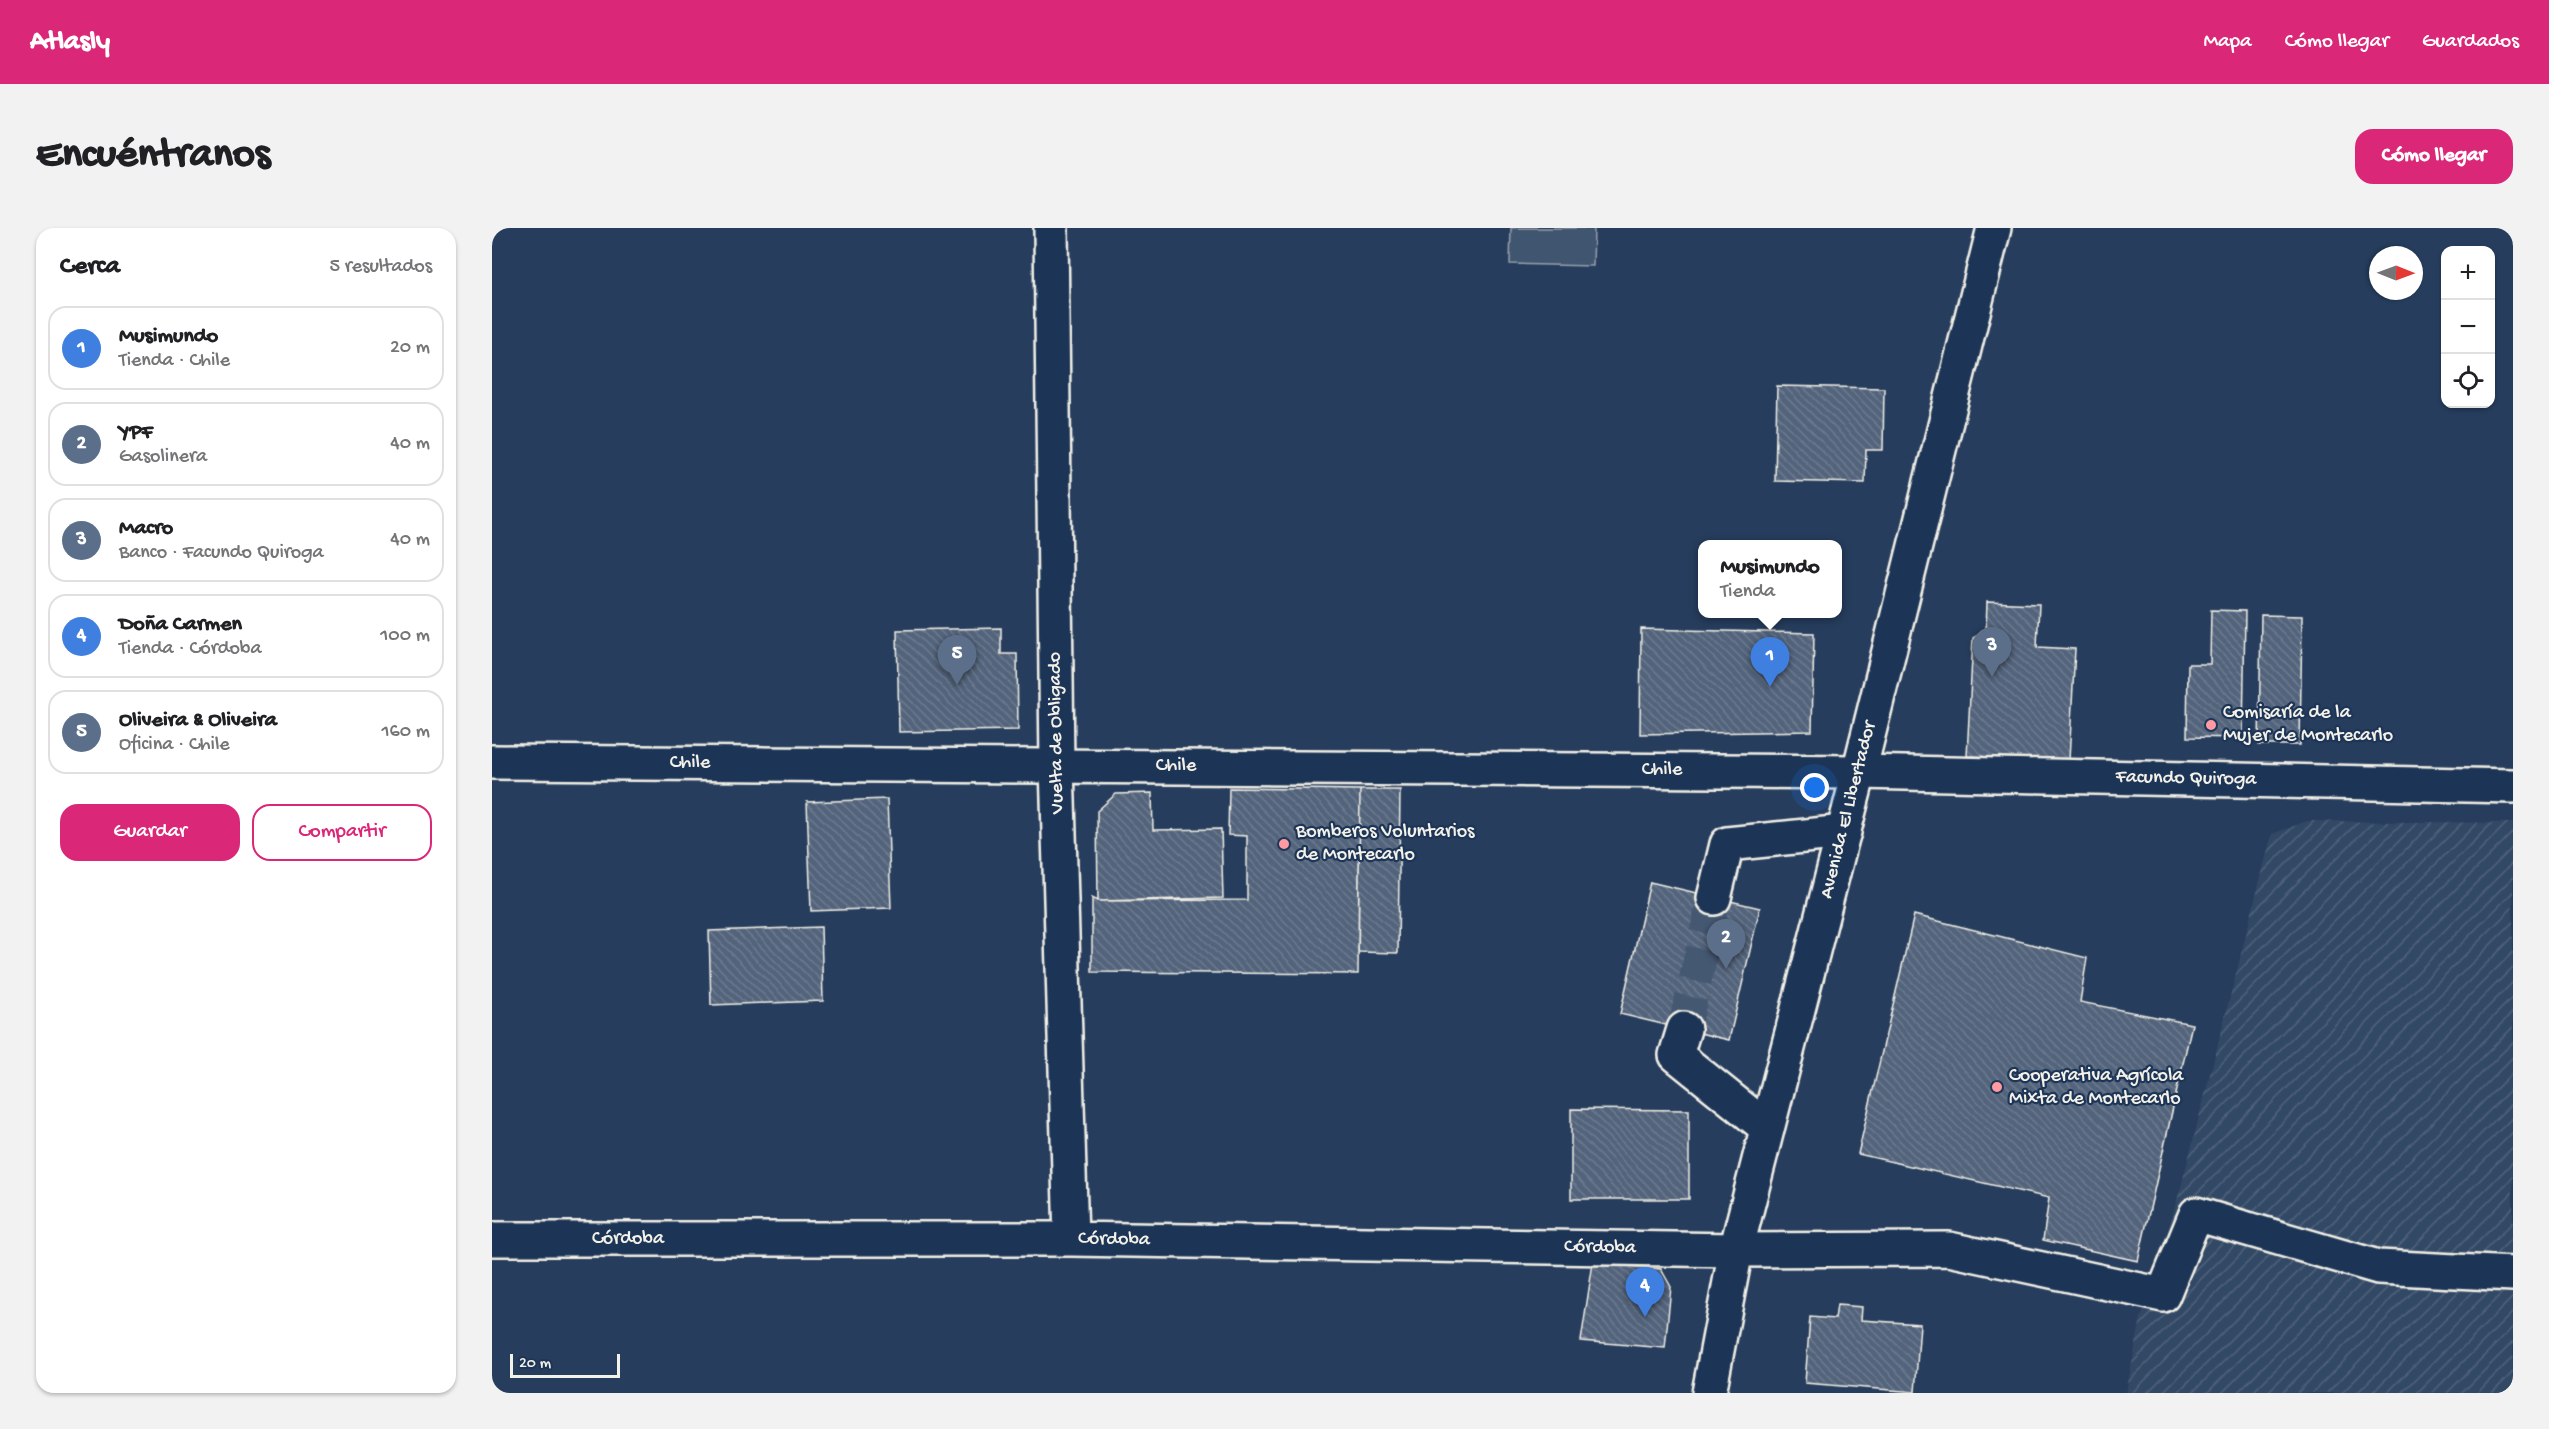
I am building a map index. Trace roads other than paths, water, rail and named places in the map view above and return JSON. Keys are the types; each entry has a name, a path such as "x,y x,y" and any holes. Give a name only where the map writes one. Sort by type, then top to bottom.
{"street":[{"name":"Vuelta de Obligado","path":"1051,228 1057,765 1071,1239"},
{"name":"Avenida El Libertador","path":"1709,1393 1736,1250 1844,832 1994,228"},
{"name":"Chile","path":"492,762 1859,772"},
{"name":"Facundo Quiroga","path":"1859,772 2513,786"},
{"path":"1714,898 1727,844 1844,832"},
{"path":"1683,1029 1676,1055 1767,1128"},
{"name":"Córdoba","path":"492,1239 1071,1239 1736,1250 1949,1249 2163,1295 2196,1214 2378,1267 2513,1274"}],"tunnel":[{"path":"1684,1029 1714,898"}],"place":[{"name":"Macro","path":"1992,677"},
{"name":"Oliveira & Oliveira","path":"957,685"},
{"name":"Musimundo","path":"1770,687"},
{"name":"Comisaría de la Mujer de Montecarlo","path":"2211,725"},
{"name":"Bomberos Voluntarios de Montecarlo","path":"1284,844"},
{"name":"YPF","path":"1726,969"},
{"name":"Cooperativa Agrícola Mixta de Montecarlo","path":"1997,1087"},
{"name":"Doña Carmen","path":"1645,1317"}]}
